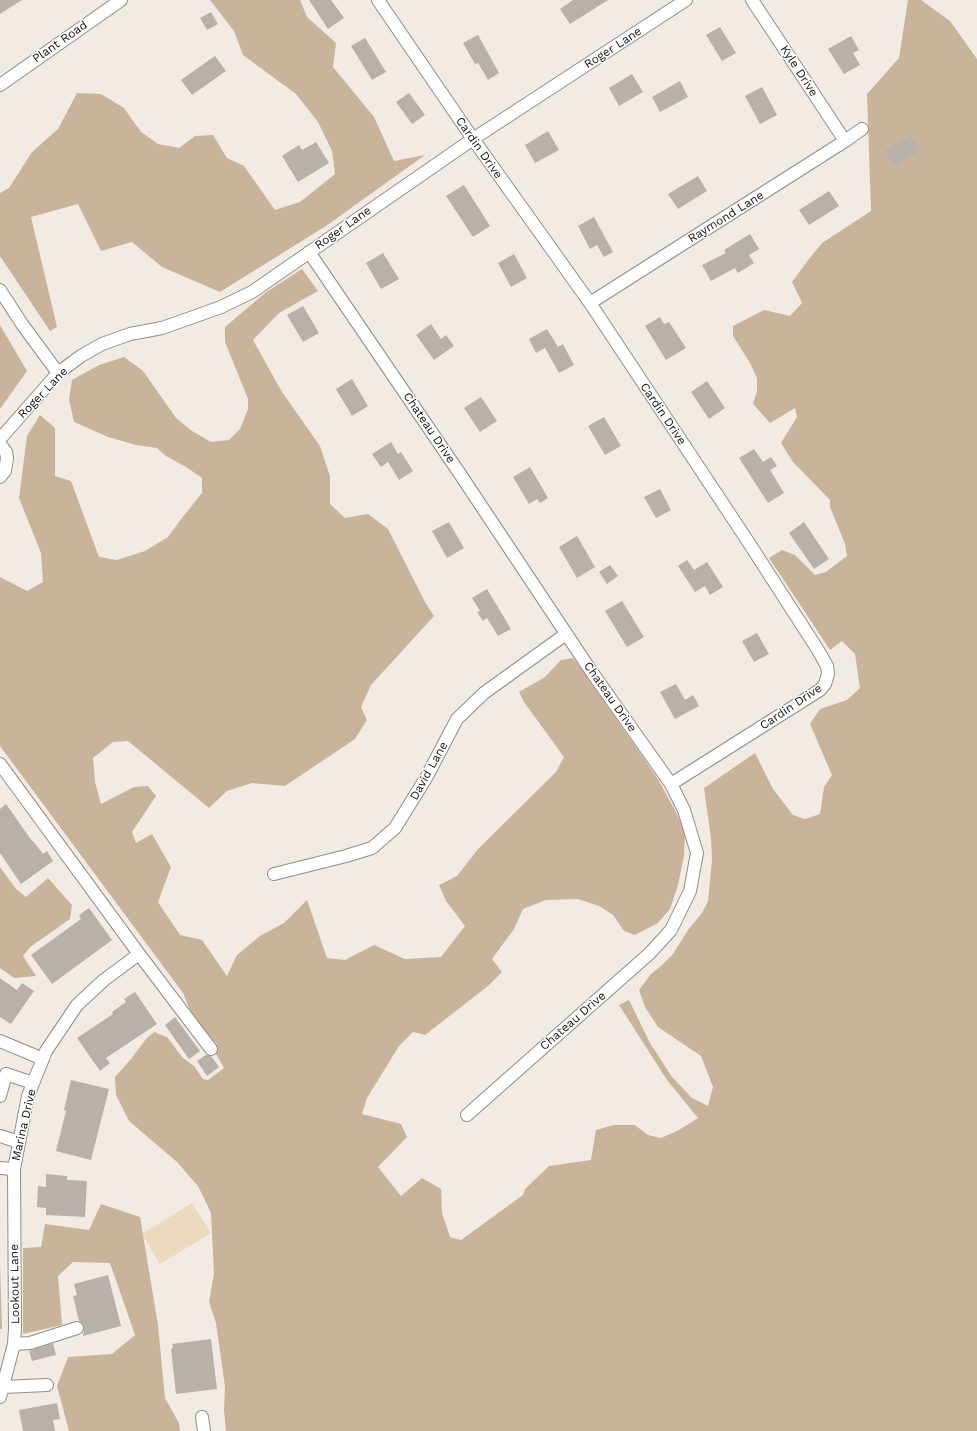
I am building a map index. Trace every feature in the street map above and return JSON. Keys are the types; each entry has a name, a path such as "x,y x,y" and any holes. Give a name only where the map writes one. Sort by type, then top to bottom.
{"street":[{"name":"Plant Road","path":"0,85 121,0"},
{"name":"Cardin Drive","path":"378,0 473,139 590,303 747,540 827,666 828,674 825,684 820,690 671,784"},
{"name":"Roger Lane","path":"0,439 58,373 81,356 102,344 130,334 162,328 232,302 252,292 473,139 686,0"},
{"name":"Kyle Drive","path":"752,0 845,142"},
{"name":"Raymond Lane","path":"590,303 845,142 862,129"},
{"name":"Chateau Drive","path":"309,252 460,474 566,634 671,784 684,810 697,853 690,890 671,930 650,953 467,1115"},
{"path":"0,290 22,324 58,373"},
{"path":"0,444 6,452 7,458 5,471 0,477"},
{"name":"David Lane","path":"274,874 372,848 395,828 426,778 457,719 484,693 566,634"},
{"path":"0,764 139,954 211,1048"},
{"name":"Marina Drive","path":"14,1169 28,1096 46,1051 77,1005 104,980 139,954"},
{"path":"0,1041 43,1059"},
{"path":"0,1096 6,1074 33,1083"},
{"path":"0,1136 19,1142"},
{"path":"0,1168 14,1169"},
{"name":"Lookout Lane","path":"2,1392 9,1352 15,1330 14,1169"},
{"path":"9,1352 30,1343 77,1328"},
{"path":"2,1392 47,1385"},
{"path":"202,1417 204,1431"}],"shaded area":[{"path":"210,0 300,0 307,17 336,43 333,67 374,117 394,161 425,155 326,226 220,292 162,267 132,242 101,251 78,204 31,217 57,327 50,331 0,256 0,193 9,188 32,152 58,129 77,93 101,94 124,108 141,132 158,144 179,148 195,136 213,135 227,158 244,166 275,210 300,202 335,174 332,151 318,122 296,94 243,55 234,31"},
{"path":"908,0 921,0 950,21 977,59 977,1431 226,1431 224,1410 225,1387 216,1323 209,1302 214,1274 211,1213 198,1186 177,1162 129,1121 116,1095 115,1077 146,1039 154,1032 167,1037 183,1058 194,1066 203,1079 208,1080 224,1068 216,1054 217,1044 202,1027 189,1008 183,993 0,746 0,577 27,591 43,582 41,553 19,498 27,436 40,415 55,428 55,476 71,481 99,557 117,560 145,551 168,537 202,493 202,478 166,456 157,448 136,445 108,437 74,422 69,399 72,380 99,365 124,357 143,371 176,418 192,431 211,442 229,440 240,429 248,409 248,399 225,342 225,327 265,293 302,269 318,291 279,313 253,340 282,392 320,446 330,476 330,504 345,518 368,514 388,529 425,602 434,616 371,685 361,707 367,720 355,739 285,786 252,783 227,791 209,808 128,741 113,742 93,758 95,782 101,804 134,787 148,786 156,796 132,832 136,843 152,834 171,867 158,902 180,935 202,940 227,976 237,955 260,936 284,923 307,900 327,958 345,960 374,945 405,959 441,957 465,926 446,901 439,885 457,876 478,849 556,772 564,757 524,702 519,692 545,677 561,660 573,658 658,779 677,814 685,832 684,856 678,885 670,909 658,923 635,935 624,931 613,915 599,906 578,899 546,900 523,909 514,929 492,959 502,972 488,986 425,1035 413,1032 399,1046 367,1098 362,1114 401,1124 407,1137 378,1167 401,1196 422,1178 441,1189 442,1213 450,1237 461,1240 523,1195 525,1189 549,1166 591,1160 596,1130 614,1125 635,1125 648,1135 661,1138 679,1130 698,1118 667,1080 619,1005 629,1000 650,1043 672,1077 692,1098 708,1106 713,1087 701,1056 658,1027 645,1007 639,990 651,974 673,954 688,930 702,913 708,901 712,860 711,838 704,788 755,753 773,789 793,815 805,819 820,814 824,787 832,775 810,724 820,709 847,700 860,688 855,654 842,641 830,650 769,558 782,550 795,555 815,575 826,572 847,556 845,544 830,507 830,500 793,462 781,443 797,417 795,408 770,423 753,404 757,391 757,378 750,363 733,336 733,326 764,310 790,316 802,303 792,282 809,259 822,243 871,211 867,94 899,58"},
{"path":"0,325 27,371 0,409"},
{"path":"0,867 16,889 26,897 48,878 72,905 70,919 30,947 23,956 36,976 14,978 0,968"},
{"path":"192,1203 211,1233 160,1264 142,1234"},
{"path":"101,1204 140,1217 158,1325 165,1398 179,1423 180,1431 69,1431 57,1386 68,1357 112,1354 135,1335 110,1263 73,1262 58,1276 62,1325 23,1334 23,1248 41,1247 45,1224 89,1230"},
{"path":"0,1263 2,1329 0,1329"}],"building":[{"path":"0,0 22,0 0,14"},
{"path":"309,0 331,0 344,18 328,29"},
{"path":"573,0 608,0 570,24 560,9"},
{"path":"211,12 218,24 207,30 200,18"},
{"path":"720,27 736,53 722,61 706,35"},
{"path":"478,35 499,73 488,80 478,63 475,64 463,43"},
{"path":"851,36 859,50 853,53 860,65 844,74 828,49"},
{"path":"365,38 386,72 372,80 351,46"},
{"path":"215,56 226,71 192,95 181,80"},
{"path":"632,74 643,92 619,106 609,88"},
{"path":"680,81 688,97 660,112 652,97"},
{"path":"762,87 777,115 760,124 745,96"},
{"path":"409,93 425,115 412,124 396,102"},
{"path":"548,131 559,150 535,163 525,145"},
{"path":"911,135 920,151 893,166 885,150"},
{"path":"316,142 329,163 298,182 282,156 299,145 302,150"},
{"path":"698,176 707,191 678,209 668,194"},
{"path":"464,185 490,226 473,237 446,196"},
{"path":"829,191 839,206 809,225 799,210"},
{"path":"594,217 613,252 604,257 597,245 590,249 578,226"},
{"path":"750,234 759,249 749,255 754,263 738,273 735,268 711,281 702,265 726,253 724,250"},
{"path":"383,253 399,279 381,289 366,263"},
{"path":"514,254 527,278 511,287 498,263"},
{"path":"303,306 319,333 303,342 287,315"},
{"path":"660,317 664,324 669,322 686,348 666,360 645,326"},
{"path":"431,324 441,339 446,335 454,346 434,360 416,335"},
{"path":"547,329 558,347 563,344 574,365 559,373 545,348 536,353 529,339"},
{"path":"352,379 368,406 352,416 336,389"},
{"path":"707,381 725,408 709,419 691,392"},
{"path":"481,397 497,421 480,432 464,408"},
{"path":"604,417 621,446 605,455 588,426"},
{"path":"391,442 398,454 401,452 413,471 399,480 388,462 381,467 372,454"},
{"path":"754,449 763,462 771,457 777,466 770,470 784,493 768,503 739,458"},
{"path":"530,467 548,498 540,503 537,499 529,504 513,477"},
{"path":"660,489 671,510 656,518 644,497"},
{"path":"449,522 464,548 447,558 432,531"},
{"path":"804,522 829,559 814,569 789,533"},
{"path":"577,536 595,567 577,578 559,547"},
{"path":"687,560 694,570 707,562 723,587 710,595 705,586 695,592 678,566"},
{"path":"610,565 618,576 607,584 599,572"},
{"path":"487,589 511,629 498,636 487,618 483,621 477,612 480,611 472,598"},
{"path":"622,601 644,637 627,647 605,611"},
{"path":"757,633 769,654 754,662 742,641"},
{"path":"676,684 685,700 693,695 699,706 675,719 660,692"},
{"path":"6,804 32,841 43,854 47,851 53,861 21,884 0,853 0,809"},
{"path":"89,908 112,940 52,984 31,955 81,919 79,915"},
{"path":"0,978 17,990 22,983 34,991 11,1024 0,1017"},
{"path":"135,992 157,1024 106,1058 110,1063 100,1071 77,1038 113,1014 112,1012 126,1002 124,999"},
{"path":"175,1017 200,1051 189,1059 165,1025"},
{"path":"206,1055 211,1056 219,1067 207,1076 197,1061"},
{"path":"71,1080 109,1089 91,1160 56,1151 66,1111 64,1110"},
{"path":"46,1174 67,1176 67,1180 87,1181 85,1217 46,1215 46,1208 37,1207 38,1186 46,1187"},
{"path":"108,1275 121,1326 83,1336 84,1326 79,1321 73,1296 77,1295 74,1284"},
{"path":"211,1339 217,1389 176,1394 171,1349 173,1348 172,1344"},
{"path":"53,1343 56,1355 32,1361 29,1351"},
{"path":"57,1403 60,1419 53,1420 55,1431 23,1431 19,1410"}]}
